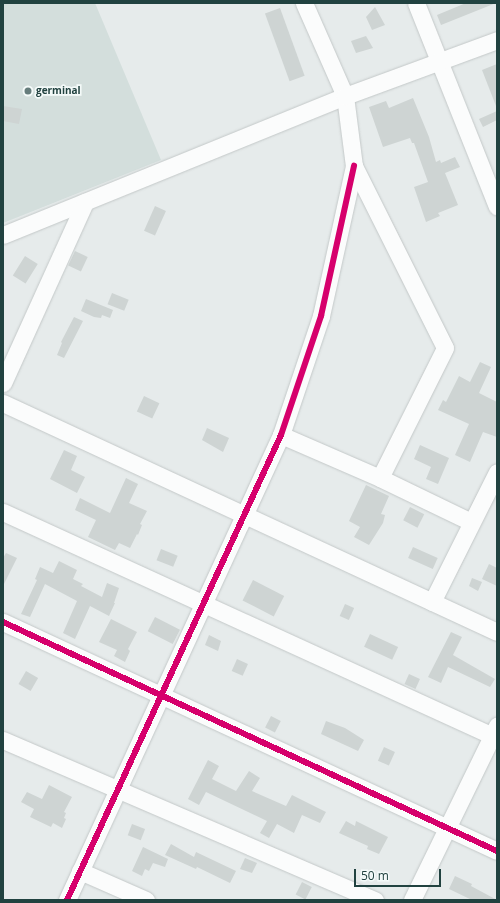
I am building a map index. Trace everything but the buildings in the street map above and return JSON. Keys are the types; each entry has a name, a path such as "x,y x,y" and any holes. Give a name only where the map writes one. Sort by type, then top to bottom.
{"street":[{"path":"304,3 345,96 354,166 445,348 380,478"},
{"path":"416,3 497,207"},
{"path":"3,235 345,96 497,40"},
{"path":"67,900 281,435 321,316 354,166"},
{"path":"3,383 85,202"},
{"path":"3,403 497,632"},
{"path":"281,435 380,478 471,522"},
{"path":"432,602 497,472"},
{"path":"3,512 204,603 495,731 412,900"},
{"path":"3,622 497,851"},
{"path":"3,740 375,900"},
{"path":"80,871 146,900"}],"shaded area":[{"path":"3,3 95,3 161,160 3,223"}],"cycle path":[{"path":"67,900 281,435 321,316 354,166"},
{"path":"3,622 497,851"}],"place":[{"name":"germinal","path":"28,91"}]}
